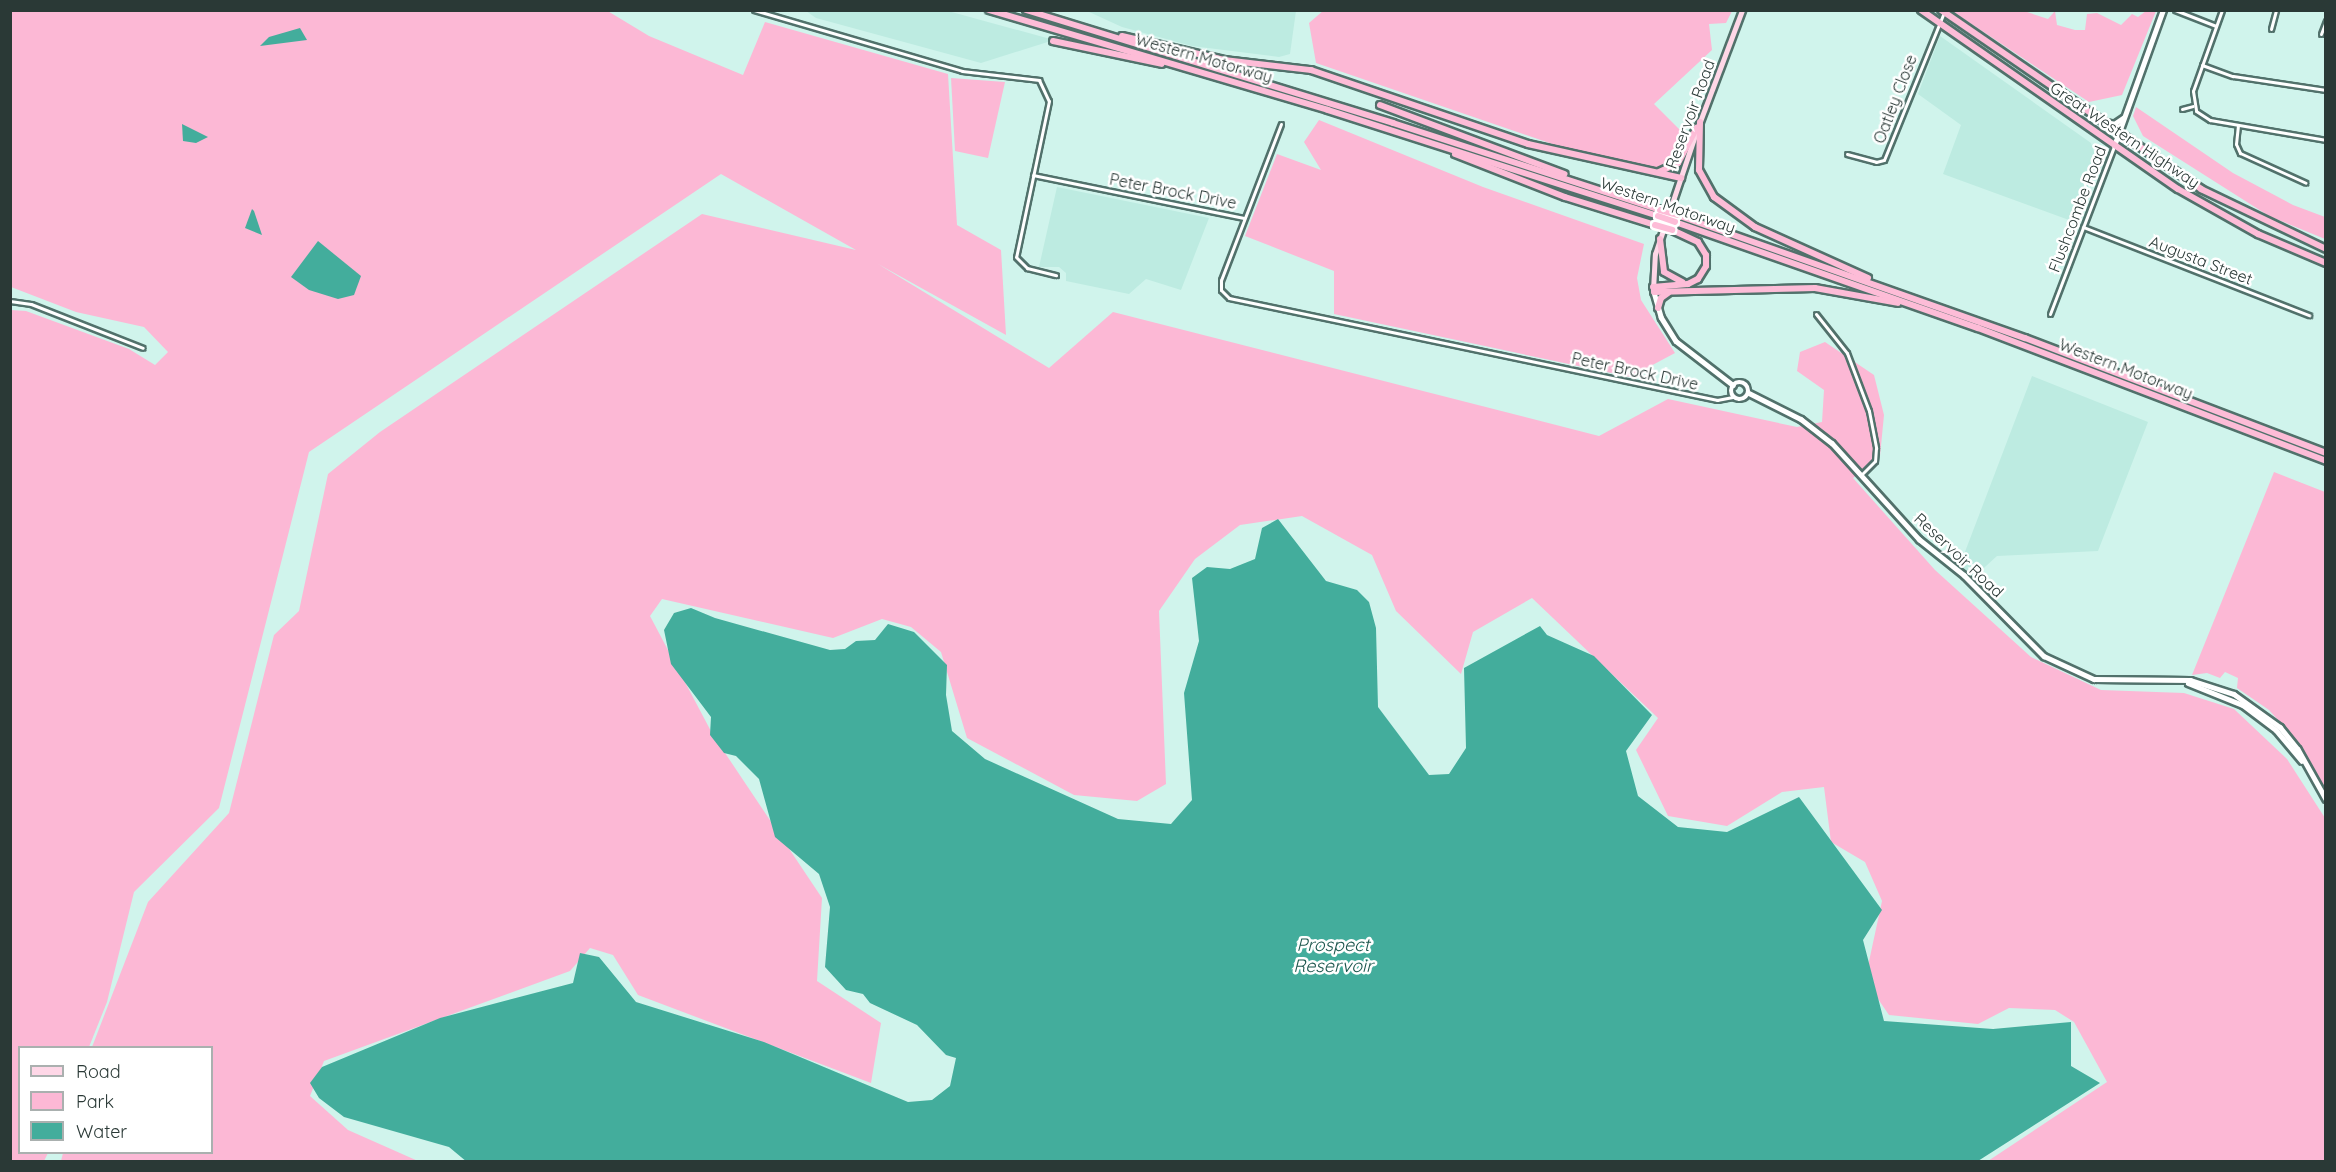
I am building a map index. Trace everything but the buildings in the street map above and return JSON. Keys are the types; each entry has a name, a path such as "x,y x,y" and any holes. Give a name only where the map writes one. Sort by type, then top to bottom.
{"highway":[{"name":"Western Motorway","path":"989,10 1184,67 1676,218 1906,295 2325,453"},
{"name":"Western Motorway","path":"1026,10 1597,188 1659,213"},
{"name":"Great Western Highway","path":"1921,10 2114,146 2218,213 2325,263"},
{"name":"Great Western Highway","path":"1943,11 2118,134 2201,189 2325,249"},
{"path":"1089,30 1224,60 1311,70 1528,144 1681,178"},
{"path":"1053,41 1184,67"},
{"path":"1380,105 1597,188"},
{"path":"1648,172 1665,171 1678,163 1700,122"},
{"path":"1700,122 1696,150 1700,175 1724,205 1768,234 1906,295"},
{"path":"1414,137 1551,191 1694,239 1705,251 1706,266 1695,281 1653,290"},
{"name":"Western Motorway","path":"1676,218 2325,461"},
{"path":"1660,239 1660,261 1666,275 1676,282 1695,281"},
{"path":"1653,290 1671,292 1815,288 1913,305"},
{"path":"1658,308 1661,298 1671,292"}],"main road":[{"name":"Reservoir Road","path":"1653,290 1653,264 1660,239 1700,122 1744,10"}],"street":[{"path":"754,10 962,71 1039,80 1048,101 1016,257 1027,268 1056,275"},
{"name":"Flushcombe Road","path":"2050,314 2163,10"},
{"path":"2175,10 2216,26"},
{"path":"2222,10 2193,92 2193,106 2207,119 2325,140"},
{"path":"2271,30 2276,10"},
{"name":"Oatley Close","path":"1846,154 1876,162 1884,159 1943,11"},
{"path":"2321,34 2325,21"},
{"path":"2202,65 2233,76 2325,90"},
{"path":"2182,110 2193,106"},
{"path":"2098,120 2114,124 2125,117"},
{"path":"1244,218 1281,124"},
{"path":"2238,125 2236,144 2240,153 2306,183"},
{"name":"Peter Brock Drive","path":"1033,175 1244,218 1220,283 1229,298 1718,400 1733,397"},
{"name":"Augusta Street","path":"2083,227 2309,315"},
{"name":"Reservoir Road","path":"1653,290 1658,308 1681,346 1733,385 1744,383 1749,393 1810,426 1862,474 1926,546 1964,575 2054,663 2106,681 2175,680 2217,687 2258,707 2287,735 2325,799"},
{"path":"10,301 31,304 142,348"},
{"path":"1816,314 1847,353 1869,411 1876,448 1875,461 1862,474"},
{"path":"1733,385 1733,397 1744,399 1749,393"}],"shaded area":[{"path":"806,11 948,11 1054,40 981,63 816,18"},
{"path":"1087,11 1296,11 1290,54 1279,57 1192,46 1122,27"},
{"path":"1940,36 2091,143 2095,155 2080,224 1943,174 1961,125 1918,94"},
{"path":"1057,187 1209,218 1181,290 1146,279 1129,294 1066,281 1066,273 1059,267 1039,267"},
{"path":"2032,376 2148,422 2098,551 1997,556 1974,577 1960,565"}],"green space":[{"path":"606,10 649,36 743,75 765,22 948,74 957,225 1001,250 1006,335 878,264 1049,368 1113,312 1599,436 1668,399 1797,427 1822,422 1824,390 1797,371 1800,352 1825,342 1874,375 1884,415 1880,456 1853,478 1935,570 2031,657 2101,690 2184,693 2234,709 2287,759 2325,818 2325,1161 1988,1161 2107,1082 2074,1022 2055,1010 2009,1008 1978,1024 1889,1015 1865,980 1882,901 1865,862 1831,842 1824,787 1782,792 1727,826 1668,816 1636,750 1658,718 1532,598 1473,632 1461,674 1396,611 1372,555 1302,516 1240,525 1195,559 1159,611 1166,784 1137,801 1074,795 967,738 941,652 911,627 882,619 833,638 662,599 650,616 713,735 822,898 817,981 881,1023 871,1083 638,995 613,955 590,948 570,971 324,1061 310,1096 348,1130 418,1161 61,1161 63,1154 213,1154 213,1046 92,1046 148,902 229,813 274,635 299,611 328,474 380,432 702,214 856,250 721,174 309,452 219,808 134,892 107,1002 89,1046 18,1046 18,1154 48,1154 44,1161 11,1161 11,310 26,311 129,349 155,365 168,352 144,327 76,312 11,287 11,11"},
{"path":"1324,10 1732,11 1726,23 1709,24 1712,50 1654,104 1683,133 1665,167 1643,168 1567,149 1316,63 1309,23"},
{"path":"1952,11 2024,11 2048,19 2055,11 2057,25 2085,30 2087,14 2097,13 2121,25 2132,14 2138,17 2146,11 2156,11 2122,95 2089,102"},
{"path":"951,78 1005,82 988,158 955,151"},
{"path":"2136,107 2233,173 2293,205 2325,217 2325,239 2269,216 2143,136 2133,116"},
{"path":"1319,120 1483,187 1644,244 1637,278 1641,300 1675,353 1630,377 1334,314 1334,271 1245,236 1277,154 1321,170 1304,142"},
{"path":"2274,472 2325,492 2325,789 2298,742 2269,710 2237,688 2238,678 2225,672 2220,678 2207,673 2192,675"}],"water":[{"path":"300,28 307,40 260,46 269,37"},
{"path":"182,124 208,137 196,143 183,141"},
{"path":"252,209 254,211 262,235 245,228"},
{"path":"318,241 361,276 354,295 338,299 309,290 291,277"},
{"name":"Prospect Reservoir","path":"1278,519 1326,581 1357,590 1369,602 1376,628 1378,707 1429,775 1449,774 1466,748 1464,668 1540,626 1547,635 1594,656 1652,715 1626,751 1638,796 1678,827 1727,832 1799,797 1882,910 1863,940 1884,1021 1993,1029 2071,1022 2071,1066 2100,1083 1978,1161 467,1162 449,1147 344,1117 319,1098 310,1083 322,1067 440,1018 573,983 580,953 599,957 636,1002 764,1042 908,1102 932,1100 950,1086 956,1058 946,1055 917,1025 870,1003 863,994 846,990 825,967 830,907 819,874 775,837 759,779 736,756 724,753 710,735 711,717 671,664 664,630 674,613 691,608 715,618 830,650 845,649 856,641 875,640 888,624 914,632 947,665 946,695 952,731 985,759 1118,819 1171,824 1192,800 1184,693 1199,641 1192,578 1207,567 1230,569 1255,559 1262,528"}]}
